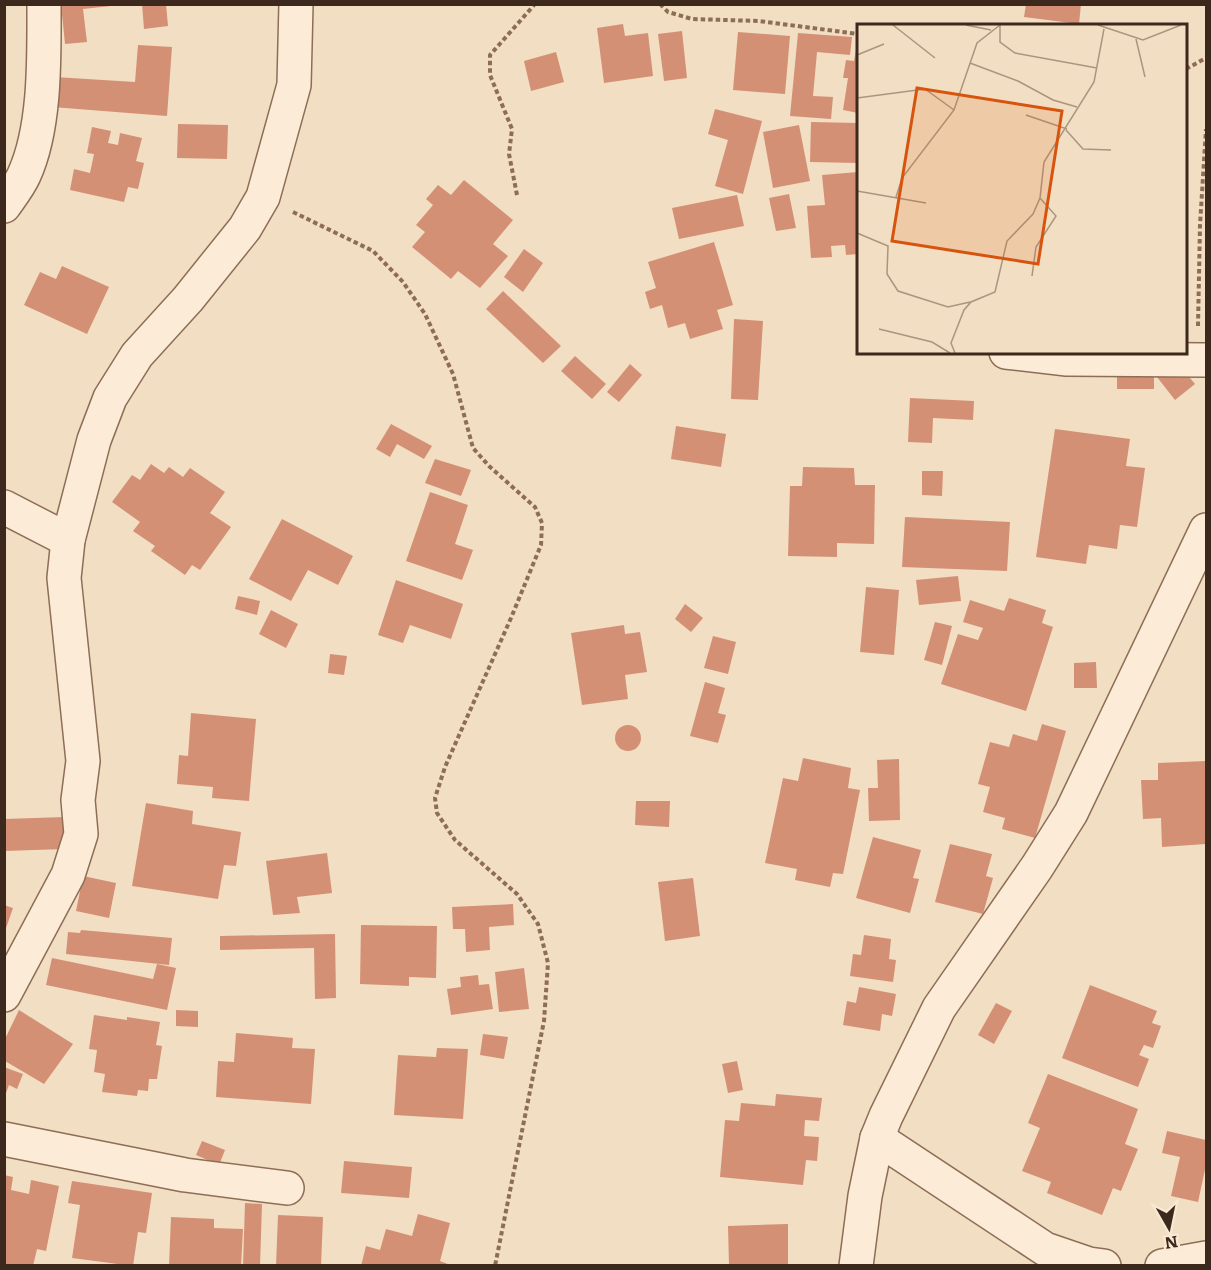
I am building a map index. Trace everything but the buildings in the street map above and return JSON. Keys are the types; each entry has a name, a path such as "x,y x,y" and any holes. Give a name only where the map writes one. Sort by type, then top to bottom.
{"street":[{"path":"4,206 24,175 37,133 44,63 44,4"},
{"path":"4,995 68,875 81,834 78,800 82,761 64,579 68,540 94,440 110,398 137,355 188,299 245,228 262,198 294,85 296,4"},
{"path":"1023,354 1067,359 1202,360"},
{"path":"4,507 68,540"},
{"path":"856,1266 877,1138 939,1008 1037,867 1071,813 1206,530"},
{"path":"877,1138 1045,1249 1089,1264 1104,1266"},
{"path":"4,1139 185,1175 287,1188"},
{"path":"1162,1266 1206,1258"}],"path":[{"path":"517,195 509,154 512,129 490,75 490,55 535,4"},
{"path":"660,4 668,12 692,19 759,21 857,34"},
{"path":"1187,68 1206,58"},
{"path":"1202,360 1200,225 1206,129"},
{"path":"262,198 373,252 403,282 425,314 453,374 473,448 489,466 535,507 542,523 541,545 445,767 435,798 437,813 455,840 517,894 538,924 548,963 544,1021 495,1266"}]}
